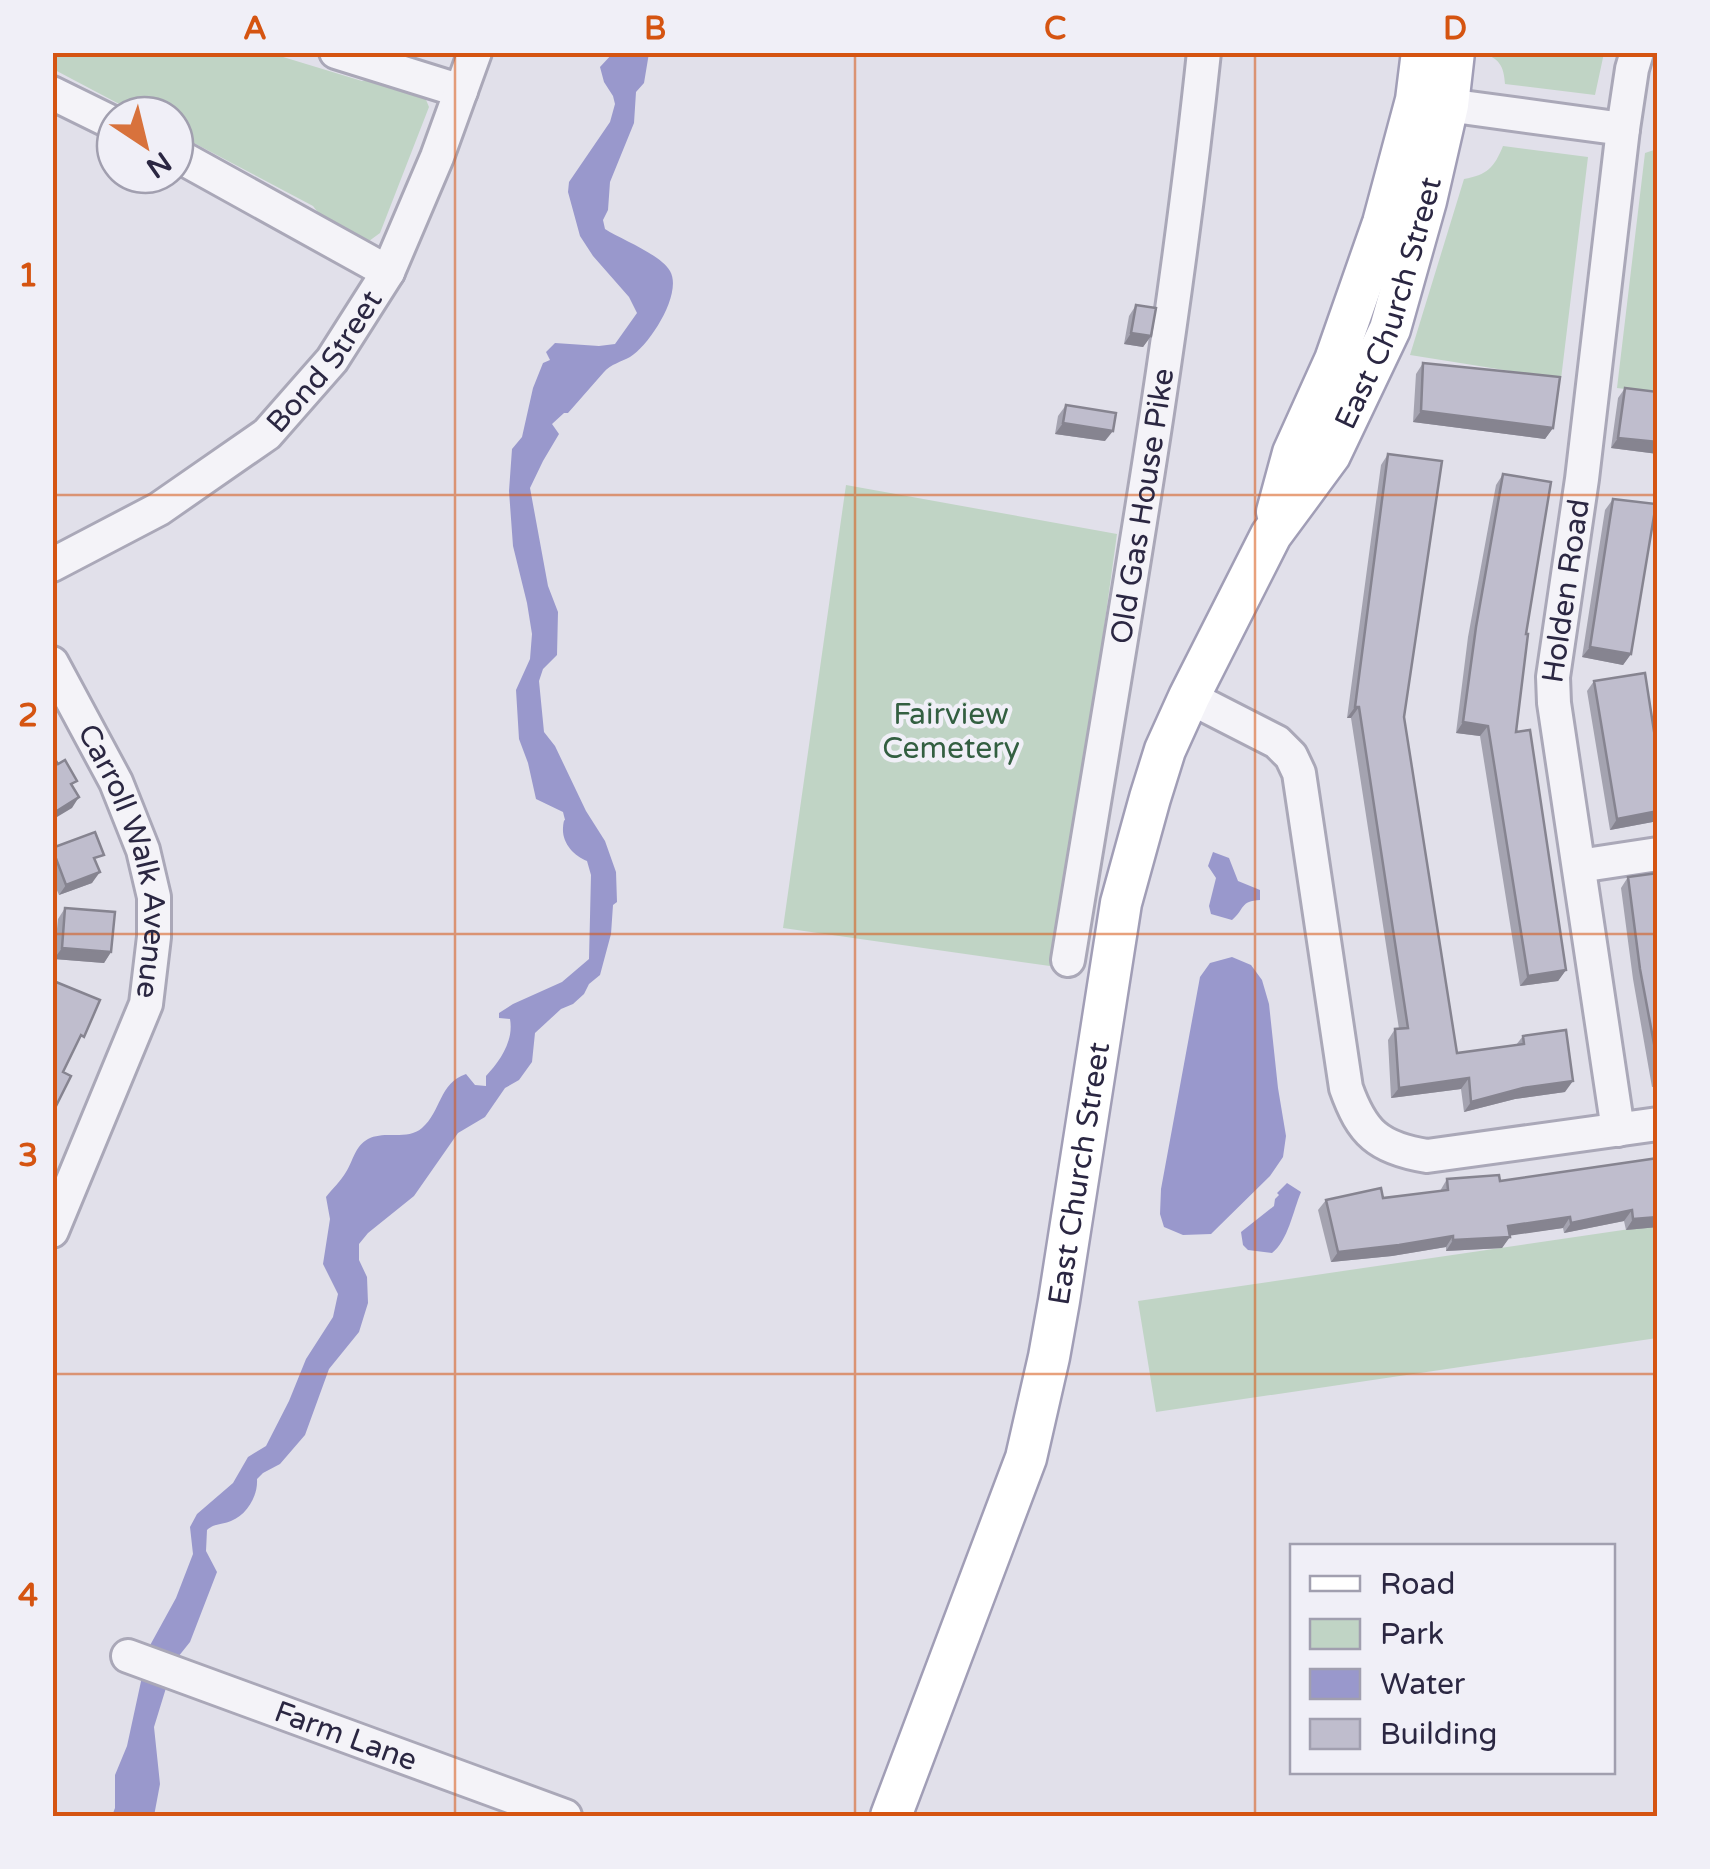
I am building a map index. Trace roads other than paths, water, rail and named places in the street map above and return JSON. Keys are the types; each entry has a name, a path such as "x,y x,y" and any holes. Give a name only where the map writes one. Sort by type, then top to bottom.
{"main road":[{"name":"East Church Street","path":"891,1816 1026,1458 1059,1301 1121,904 1166,750 1271,535 1330,455 1390,329 1426,201 1432,103 1422,52"},
{"name":"East Church Street","path":"1432,103 1454,52"}],"street":[{"path":"336,52 461,91"},
{"name":"Bond Street","path":"52,565 158,509 267,434 332,360 388,272 475,52"},
{"name":"Old Gas House Pike","path":"1068,960 1152,459 1204,52"},
{"name":"Holden Road","path":"1618,1130 1554,703 1554,677 1582,479 1623,129 1637,52"},
{"path":"52,93 95,114"},
{"path":"1432,103 1623,129"},
{"path":"195,165 388,272"},
{"name":"Carroll Walk Avenue","path":"52,662 116,782 143,850 154,897 154,937 146,1004 52,1230"},
{"path":"1189,697 1277,742 1291,756 1299,774 1346,1088 1365,1130 1407,1153 1426,1156 1658,1124"},
{"path":"1579,866 1658,854"},
{"name":"Farm Lane","path":"128,1656 565,1816"}],"water":[{"path":"613,53 649,53 644,83 636,92 634,123 610,182 605,229 665,265 673,281 672,292 647,342 607,369 568,413 552,424 559,434 530,488 548,586 558,612 557,655 543,669 539,681 544,732 605,841 616,872 617,902 613,905 611,934 600,975 573,1004 561,1009 535,1033 532,1062 519,1080 505,1088 485,1117 458,1133 414,1196 359,1244 368,1303 359,1332 329,1369 305,1435 280,1464 257,1479 247,1510 207,1530 206,1551 217,1572 190,1642 174,1662 154,1727 160,1784 154,1816 112,1816 115,1775 127,1746 148,1649 176,1598 193,1554 190,1527 197,1514 233,1483 248,1457 266,1446 306,1359 333,1317 338,1294 323,1264 330,1219 326,1197 364,1142 375,1136 410,1134 422,1128 457,1078 466,1074 475,1085 486,1086 486,1076 501,1057 510,1035 510,1019 499,1018 499,1013 562,982 589,959 591,875 587,861 567,844 563,812 536,799 519,739 516,690 530,659 532,634 513,546 509,491 512,449 522,437 543,363 550,360 546,352 555,343 615,344 637,313 629,297 580,236 568,192 569,182 610,122 615,104 600,67"},
{"path":"1213,852 1229,858 1238,881 1260,890 1260,900 1246,904 1232,920 1211,914 1209,906 1216,878 1208,866"},
{"path":"1232,957 1251,965 1262,980 1269,1004 1286,1136 1283,1157 1270,1176 1211,1234 1183,1235 1164,1227 1161,1189 1200,977 1210,963"},
{"path":"1287,1183 1301,1192 1278,1248 1272,1253 1248,1250 1241,1232 1274,1206 1277,1193"}],"park label":[{"name":"Fairview Cemetery","path":"951,731"}]}
